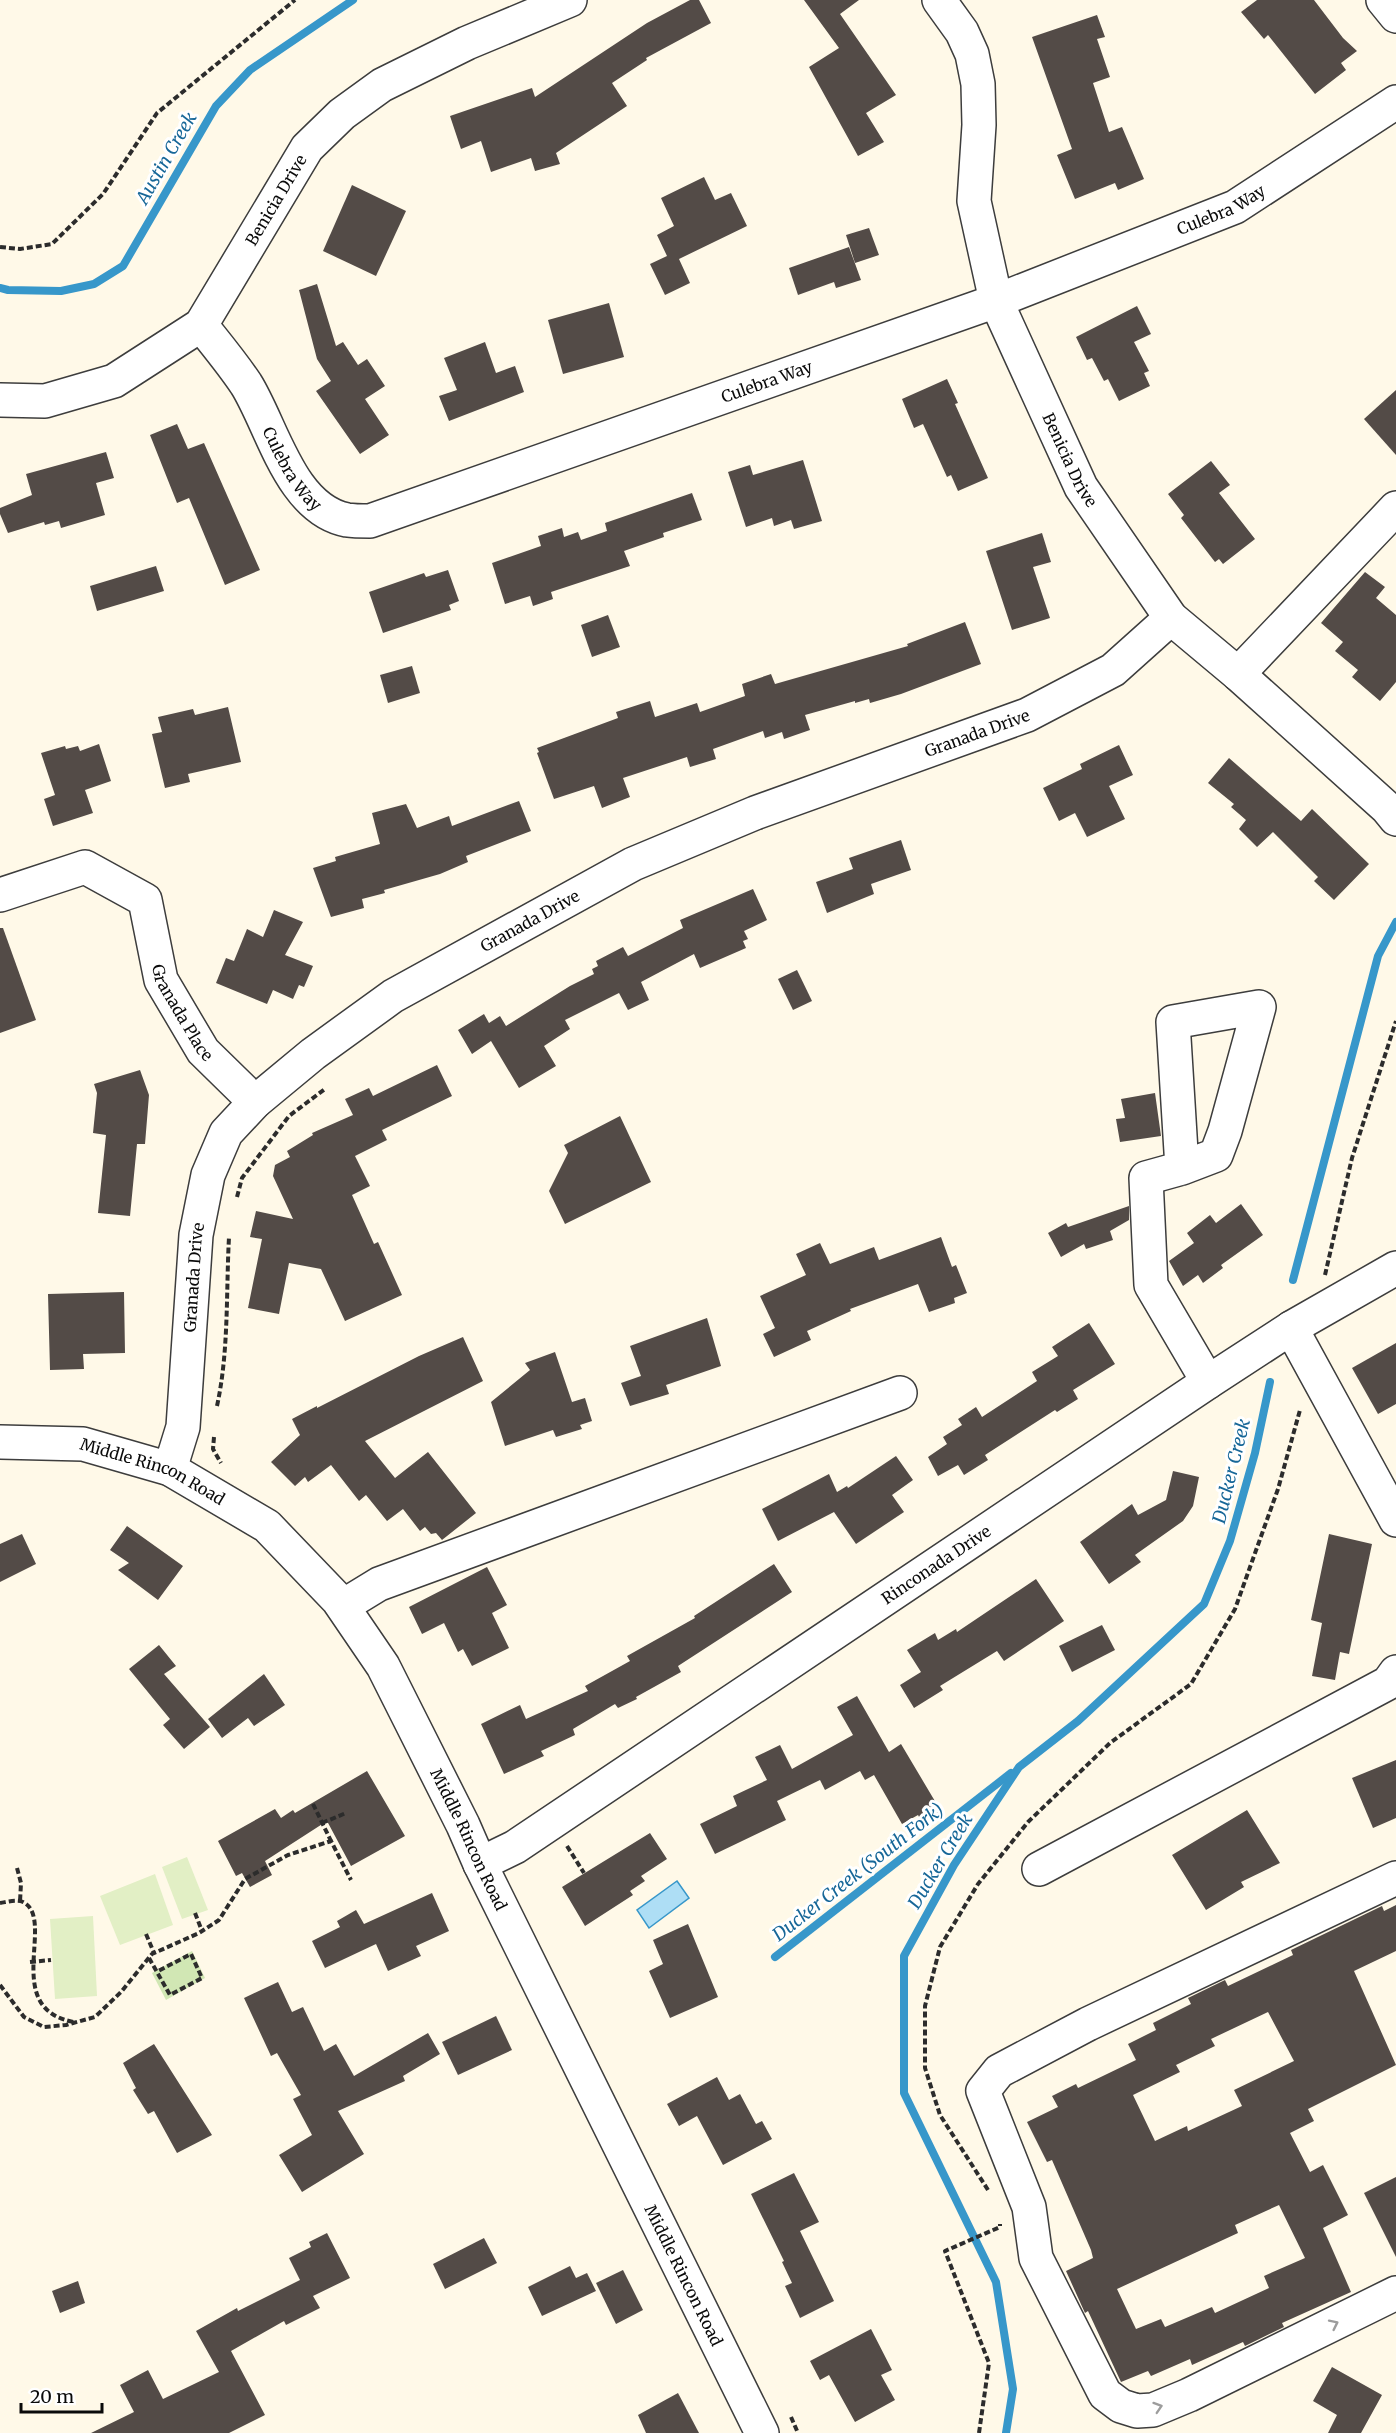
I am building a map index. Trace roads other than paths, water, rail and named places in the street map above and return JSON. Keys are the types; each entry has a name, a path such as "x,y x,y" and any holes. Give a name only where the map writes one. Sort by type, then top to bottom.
{"street":[{"name":"Benicia Drive","path":"0,400 45,401 114,381 201,325 307,148 342,114 382,85 467,43 570,0"},
{"name":"Benicia Drive","path":"939,0 962,32 972,54 976,74 979,124 974,201 996,301 1081,488 1171,618 1238,674 1387,808 1396,819"},
{"path":"1383,0 1396,16"},
{"name":"Culebra Way","path":"201,325 246,385 286,467 301,491 324,510 345,520 370,521 996,301 1235,207 1396,102"},
{"path":"1238,674 1396,508"},
{"name":"Granada Drive","path":"170,1469 183,1427 196,1235 208,1175 226,1133 255,1102 312,1054 393,996 633,864 755,813 1027,715 1113,670 1171,618"},
{"name":"Granada Place","path":"0,896 85,867 145,900 161,980 203,1051 255,1102"},
{"path":"1182,1167 1173,1022 1259,1007 1225,1131 1216,1155 1182,1167 1146,1178 1151,1285 1208,1382"},
{"name":"Rinconada Drive","path":"480,1864 515,1847 1208,1382 1291,1328 1396,1268"},
{"path":"1291,1328 1396,1520"},
{"path":"343,1606 379,1584 900,1393"},
{"name":"Middle Rincon Road","path":"0,1442 83,1444 170,1469 267,1527 343,1606 383,1666 762,2433"},
{"path":"1039,1869 1388,1683 1396,1672"},
{"path":"1396,1878 1088,2024 999,2071 983,2091 1029,2207 1036,2259 1105,2394 1121,2406 1137,2411 1153,2409 1200,2390 1396,2293"}],"water":[{"path":"677,1881 689,1898 649,1928 637,1910"}],"waterway":[{"name":"Austin Creek","path":"0,288 61,291 94,284 123,266 216,106 250,70 353,0"},
{"name":"Ducker Creek","path":"1293,1280 1378,956 1396,922"},
{"name":"Ducker Creek","path":"1006,2433 1013,2389 996,2282 904,2093 904,1956 954,1865 1019,1767 1078,1721 1204,1604 1230,1541 1255,1453 1270,1382"},
{"name":"Ducker Creek (South Fork)","path":"775,1957 1011,1773"}]}
